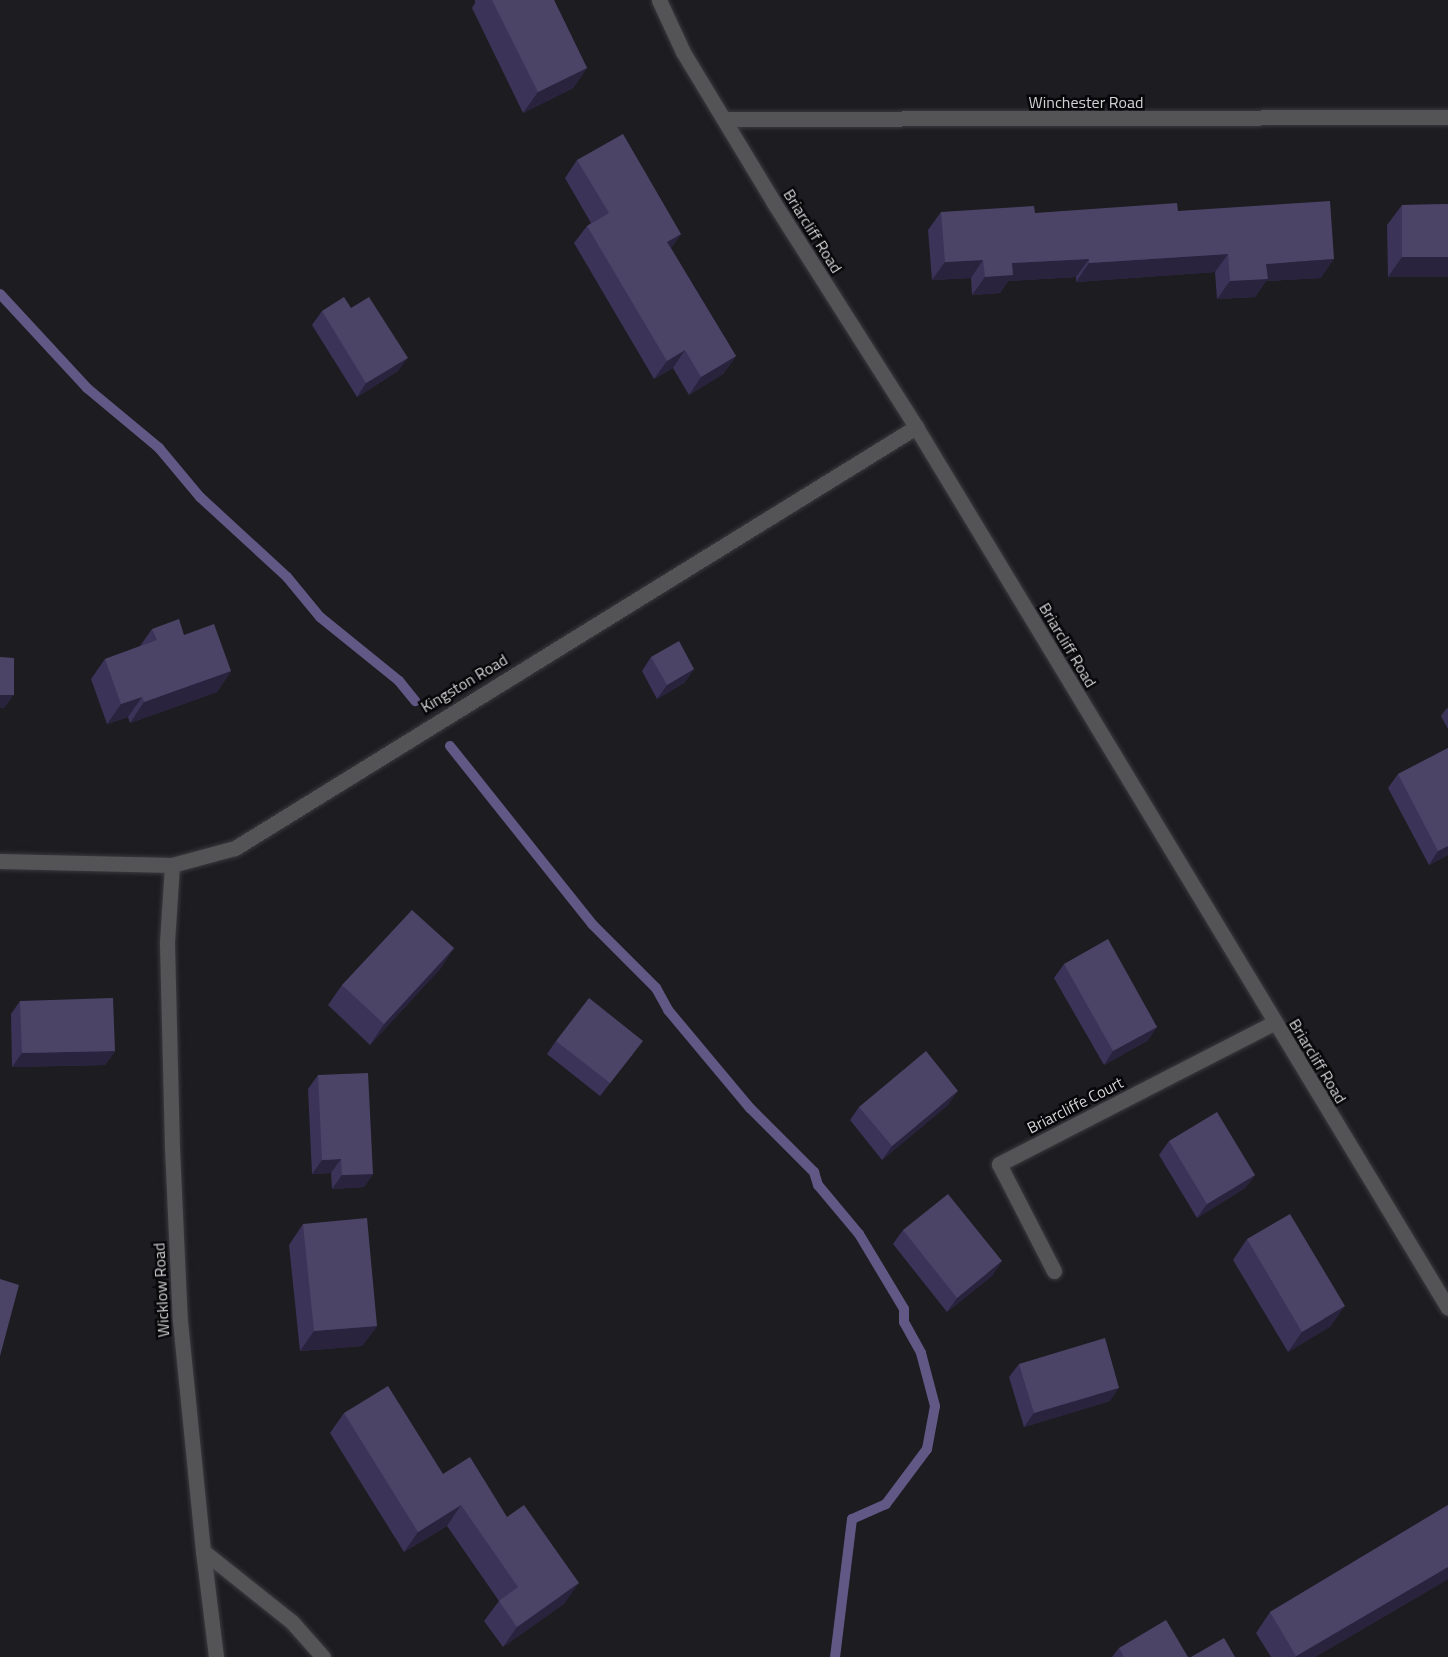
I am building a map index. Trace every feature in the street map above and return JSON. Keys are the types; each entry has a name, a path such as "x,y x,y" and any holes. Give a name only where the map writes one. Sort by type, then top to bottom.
{"street":[{"name":"Briarcliff Road","path":"659,0 683,52 916,427 1448,1308"},
{"name":"Winchester Road","path":"724,119 1448,117"},
{"name":"Kingston Road","path":"0,861 172,865 235,848 916,427"},
{"name":"Wicklow Road","path":"172,865 167,944 172,1148 180,1321 216,1657"},
{"name":"Briarcliffe Court","path":"1054,1271 999,1164 1274,1023"},
{"path":"204,1551 283,1614 323,1657"}],"building":[{"path":"492,0 554,0 587,68 538,92"},
{"path":"623,134 681,234 667,242 736,356 701,377 685,350 667,361 587,226 609,213 577,160"},
{"path":"1330,201 1334,259 1266,264 1268,279 1230,281 1228,254 1089,263 1089,259 1012,263 1013,275 985,277 983,260 945,262 941,212 1034,206 1035,213 1177,203 1178,211"},
{"path":"1448,204 1448,257 1402,257 1402,205"},
{"path":"344,297 351,308 369,297 408,358 366,383 322,311"},
{"path":"179,619 184,635 214,624 231,671 144,702 142,697 121,704 105,659 157,640 152,629"},
{"path":"679,641 694,669 667,685 651,657"},
{"path":"0,657 14,658 14,695 0,695"},
{"path":"1448,748 1448,846 1438,851 1398,774"},
{"path":"412,910 454,948 384,1024 342,985"},
{"path":"1108,939 1157,1027 1113,1051 1064,964"},
{"path":"113,998 115,1051 22,1053 20,1001"},
{"path":"589,998 643,1041 610,1083 556,1041"},
{"path":"926,1051 958,1091 892,1146 859,1107"},
{"path":"368,1073 373,1174 342,1175 341,1159 322,1160 318,1075"},
{"path":"1217,1112 1255,1175 1207,1204 1169,1141"},
{"path":"948,1194 1002,1261 957,1298 903,1230"},
{"path":"1290,1214 1345,1306 1302,1332 1247,1239"},
{"path":"367,1218 377,1326 314,1331 303,1224"},
{"path":"0,1279 19,1285 0,1356"},
{"path":"1105,1338 1119,1388 1034,1413 1019,1364"},
{"path":"388,1386 443,1474 470,1457 507,1517 524,1505 579,1583 517,1627 499,1601 518,1587 461,1505 418,1532 344,1413"},
{"path":"1448,1505 1448,1567 1296,1656 1270,1612"},
{"path":"1166,1620 1188,1657 1124,1657 1119,1648"},
{"path":"1224,1638 1235,1657 1191,1657"}],"waterway":[{"path":"0,294 87,388 159,448 200,497 287,577 320,617 399,681 415,701"},
{"path":"450,746 592,924 656,988 668,1010 750,1108 814,1172 818,1185 859,1234 904,1309 904,1322 921,1353 935,1406 927,1449 886,1504 852,1519 835,1657"}]}
